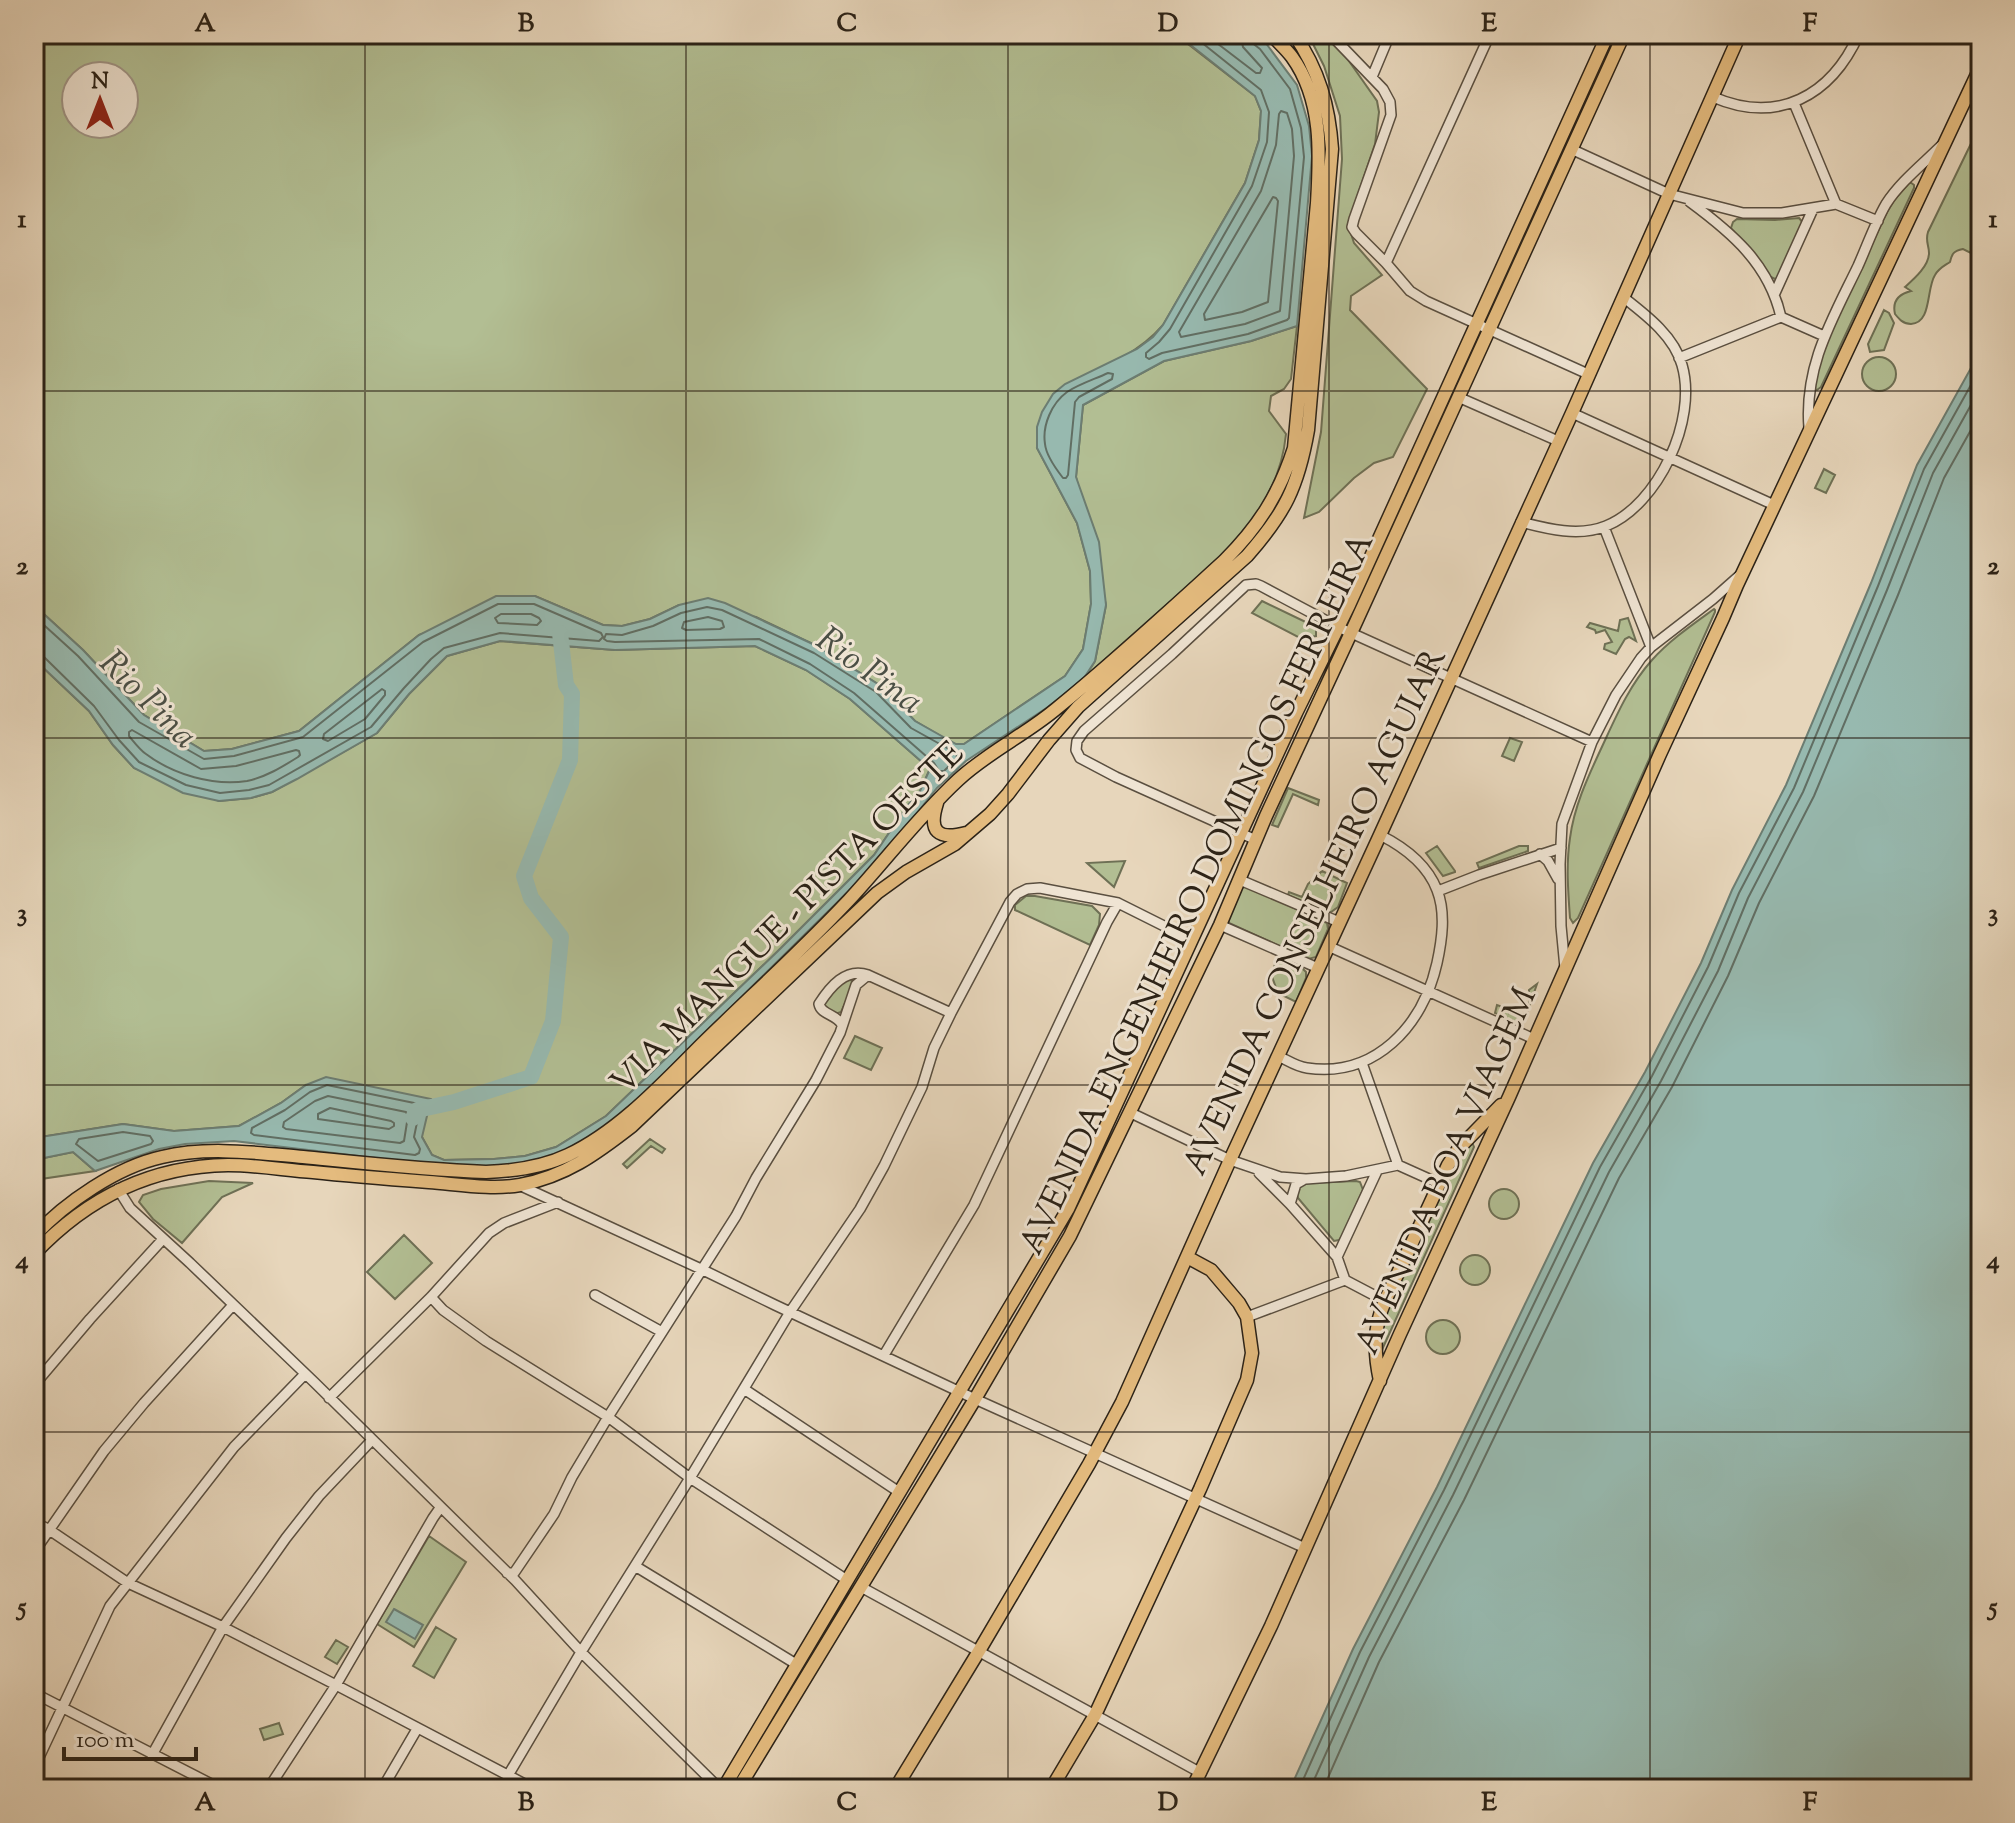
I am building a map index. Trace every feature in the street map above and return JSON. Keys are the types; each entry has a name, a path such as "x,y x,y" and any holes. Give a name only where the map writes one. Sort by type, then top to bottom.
{"main road":[{"name":"VIA MANGUE - PISTA OESTE","path":"34,1236 59,1212 111,1177 140,1163 175,1155 241,1152 486,1172 509,1171 564,1157 611,1128 688,1058 847,902 918,819 977,762 1055,711 1245,539 1276,495 1290,460 1295,436 1320,163 1314,105 1293,58 1271,34"},
{"path":"34,1254 80,1213 118,1189 186,1168 231,1165 476,1185 519,1185 574,1167 623,1133 866,902 897,878 941,853 969,832 1008,794 1078,707 1247,556 1283,511 1295,486 1308,430 1332,149 1330,119 1320,82 1294,34"},
{"name":"AVENIDA ENGENHEIRO DOMINGOS FERREIRA","path":"738,1789 975,1399 1070,1236 1131,1113 1220,925 1458,397 1482,327 1608,34"},
{"name":"AVENIDA ENGENHEIRO DOMINGOS FERREIRA","path":"722,1789 1068,1209 1338,627 1624,34"},
{"name":"AVENIDA CONSELHEIRO AGUIAR","path":"895,1789 1096,1453 1122,1402 1572,413 1740,34"},
{"name":"AVENIDA BOA VIAGEM","path":"1192,1789 1271,1626 1809,428 1981,66"},
{"path":"938,800 933,821 936,831 951,837 969,832"},
{"path":"1380,1381 1374,1346 1377,1317 1448,1165 1459,1148 1509,1097"},
{"path":"1051,1789 1095,1715 1247,1380 1252,1353 1247,1317 1211,1270 1187,1257"}],"street":[{"path":"1330,34 1383,89 1390,102 1391,115 1352,227 1356,233 1410,291 1426,301 1588,374"},
{"path":"1372,77 1390,34"},
{"path":"1386,263 1490,34"},
{"path":"1713,97 1742,107 1780,107 1794,103 1837,72 1852,51 1859,34"},
{"path":"1794,103 1836,204"},
{"name":"AVENIDA BOA VIAGEM","path":"1809,428 1813,368 1824,336 1886,204 1946,141"},
{"path":"1571,149 1687,200 1758,214 1836,204 1878,221"},
{"path":"1687,200 1728,232 1760,268 1775,293 1781,317"},
{"path":"1775,293 1813,209"},
{"path":"1728,232 1729,220 1743,213"},
{"path":"1521,522 1568,531 1604,527 1639,503 1652,488 1669,457 1680,432 1685,403 1685,384 1679,358 1656,325 1623,297"},
{"path":"1679,358 1781,317 1824,336"},
{"path":"1458,397 1558,441"},
{"path":"1572,413 1774,505"},
{"path":"1604,527 1651,647"},
{"name":"AVENIDA BOA VIAGEM","path":"1565,971 1560,886 1562,824 1592,742 1627,675 1651,647 1743,573"},
{"path":"1256,840 1116,777 1080,758 1076,750 1077,741 1084,731 1246,585 1261,586 1351,634 1592,742"},
{"path":"1278,1056 1303,1068 1330,1069 1362,1063 1399,1038 1428,992 1441,945 1438,891 1415,858 1400,845 1380,835"},
{"path":"1438,891 1561,848"},
{"path":"1540,854 1548,861 1560,886"},
{"path":"1240,880 1339,922"},
{"path":"500,1789 790,1312 860,1209 922,1087 934,1048 951,1013 1017,894 1040,888 1118,903 1192,940"},
{"path":"1095,899 1107,922"},
{"path":"884,1355 974,1205 1118,903"},
{"path":"1220,925 1318,968"},
{"path":"1328,946 1534,1039"},
{"path":"842,1025 840,1020 822,1010 819,1004 844,976 856,972 951,1013"},
{"path":"512,1575 554,1514 608,1417 736,1216 816,1080 840,1033 856,985 864,977"},
{"path":"1362,1063 1398,1165"},
{"path":"1131,1113 1230,1160 1280,1177 1346,1176 1398,1165 1438,1183"},
{"path":"1257,1170 1337,1257 1345,1280 1385,1301"},
{"path":"1337,1257 1377,1171"},
{"path":"1290,1204 1296,1184 1306,1179"},
{"path":"519,1185 975,1399 1305,1548"},
{"path":"118,1189 130,1208 512,1575 581,1652 722,1789"},
{"path":"329,1398 431,1297 489,1233 554,1200"},
{"path":"34,1385 163,1239"},
{"path":"1247,1317 1345,1280"},
{"path":"595,1295 662,1332"},
{"path":"431,1297 443,1310 486,1341 608,1417 690,1478 847,1580"},
{"path":"34,1552 104,1451 233,1305"},
{"path":"34,1768 110,1606 234,1447 305,1374"},
{"path":"744,1389 899,1492"},
{"path":"152,1755 223,1627 319,1496 372,1440"},
{"path":"268,1789 336,1685 440,1508"},
{"path":"34,1522 128,1583 223,1627 534,1789"},
{"path":"635,1566 796,1664"},
{"path":"861,1587 1201,1773"},
{"path":"34,1693 221,1789"},
{"path":"382,1789 417,1729"}],"green space":[{"path":"34,34 1181,34 1188,44 1255,96 1261,111 1259,140 1245,183 1163,325 1123,357 1037,448 1077,523 1090,571 1091,604 1083,649 1065,676 964,744 956,745 915,721 881,686 817,646 756,617 679,605 650,619 622,626 603,625 535,596 419,635 299,731 232,749 204,751 144,715 83,650 34,605"},
{"path":"1308,34 1326,34 1377,101 1379,112 1375,144 1348,224 1354,243 1382,275 1351,296 1350,310 1427,389 1393,457 1374,463 1319,512 1304,518 1321,432 1342,159 1340,116 1324,66"},
{"path":"1981,123 1981,256 1963,249 1954,253 1950,262 1940,269 1932,281 1922,318 1918,322 1906,323 1895,314 1896,302 1900,296 1911,291 1905,287 1927,263 1928,232"},
{"path":"1910,182 1914,188 1821,387 1814,389 1823,348 1887,212"},
{"path":"1799,218 1804,224 1775,279 1769,276 1731,228 1737,219"},
{"path":"1884,310 1894,323 1884,350 1870,352 1868,344"},
{"path":"1297,326 1291,379 1284,389 1271,396 1269,411 1286,434 1273,485 1261,507 1210,566 1084,678 1095,661 1106,605 1076,477 1083,405 1164,361 1251,341"},
{"path":"1879,357 1891,362 1896,374 1891,386 1879,391 1867,386 1862,374 1867,362"},
{"path":"1824,469 1835,475 1826,493 1815,488"},
{"path":"1262,601 1316,627 1316,636 1300,638 1252,613"},
{"path":"1714,609 1578,918 1573,923 1570,918 1569,848 1575,815 1590,772 1643,670 1666,646"},
{"path":"1628,618 1636,641 1629,637 1625,639 1616,654 1604,649 1605,644 1612,642 1605,630 1596,633 1587,627 1590,623 1618,631 1620,620"},
{"path":"500,641 615,650 755,646 806,670 850,699 930,769 920,791 874,855 606,1116 556,1147 525,1156 444,1160 432,1155 422,1137 306,1085 239,1126 174,1131 123,1124 34,1138 34,659 89,711 134,768 219,801 272,792 377,733 409,694 447,656"},
{"path":"1510,738 1522,742 1514,761 1502,756"},
{"path":"1288,788 1319,800 1318,805 1293,794 1278,827 1272,825"},
{"path":"1437,846 1455,872 1443,876 1426,853"},
{"path":"1519,846 1528,846 1528,851 1479,868 1477,863"},
{"path":"1125,861 1114,887 1087,863"},
{"path":"1322,871 1347,883 1338,907 1331,912 1288,895 1289,892 1302,897 1308,884"},
{"path":"1244,887 1327,923 1328,929 1316,957 1308,959 1229,923 1239,889"},
{"path":"1026,896 1092,906 1100,914 1099,925 1090,945 1015,910 1015,905"},
{"path":"1279,955 1297,963 1306,972 1296,1002 1278,993 1271,974"},
{"path":"843,979 851,979 853,986 841,1012 835,1014 824,1004"},
{"path":"1537,984 1524,1022 1520,1024 1495,1013 1497,1005 1506,1008 1509,1013 1512,1011 1523,1016 1529,1006 1529,990"},
{"path":"855,1036 882,1048 871,1070 844,1058"},
{"path":"650,1139 665,1149 662,1153 651,1146 627,1168 623,1164"},
{"path":"1472,1142 1474,1147 1381,1352 1380,1321 1449,1166"},
{"path":"73,1152 95,1171 34,1180 34,1160"},
{"path":"209,1181 253,1183 222,1197 182,1243 153,1219 139,1202 143,1195 161,1189"},
{"path":"1360,1182 1363,1190 1342,1236 1334,1241 1298,1198 1299,1186"},
{"path":"1504,1189 1515,1193 1519,1204 1515,1215 1504,1219 1493,1215 1489,1204 1493,1193"},
{"path":"404,1235 432,1263 395,1299 367,1272"},
{"path":"1475,1255 1486,1259 1490,1270 1486,1281 1475,1285 1464,1281 1460,1270 1464,1259"},
{"path":"1443,1320 1455,1325 1460,1337 1455,1349 1443,1354 1431,1349 1426,1337 1431,1325"},
{"path":"429,1536 466,1562 414,1647 377,1624"},
{"path":"436,1627 456,1639 434,1678 413,1666"},
{"path":"336,1640 348,1647 337,1664 325,1657"},
{"path":"279,1723 283,1734 264,1740 260,1729"}],"water":[{"path":"1181,34 1253,34 1265,42 1297,85 1309,126 1312,156 1297,326 1251,341 1164,361 1083,405 1076,477 1099,542 1106,605 1095,661 1084,678 1048,707 966,761 937,788 877,863 631,1106 584,1142 525,1164 493,1168 443,1166 234,1141 159,1149 95,1171 73,1152 34,1160 34,1138 123,1124 174,1131 239,1126 306,1085 326,1077 431,1099 422,1137 432,1155 444,1160 525,1156 556,1147 606,1116 874,855 920,791 930,769 850,699 806,670 755,646 615,650 500,641 447,656 409,694 377,733 297,779 272,792 251,798 219,801 183,793 134,768 89,711 34,659 34,605 83,650 144,715 204,751 232,749 299,731 419,635 496,596 535,596 603,625 622,626 708,598 725,603 817,646 881,686 915,721 956,744 964,744 1065,676 1083,649 1091,604 1090,571 1077,523 1037,448 1037,427 1042,412 1053,394 1065,384 1137,349 1163,325 1245,183 1259,140 1261,111 1255,96 1188,43"},
{"path":"1981,350 1981,1789 1290,1789 1353,1649 1437,1487 1593,1163 1645,1072 1701,963 1732,890 1786,785 1917,465"},
{"path":"394,1609 423,1625 415,1639 386,1622"}],"waterway":[{"path":"413,1118 417,1110 454,1102 531,1077 553,1021 561,937 531,898 524,876 570,760 572,694 566,685 560,633"}],"water label":[{"name":"Rio Pina","path":"871,669"},
{"name":"Rio Pina","path":"150,698"}]}
